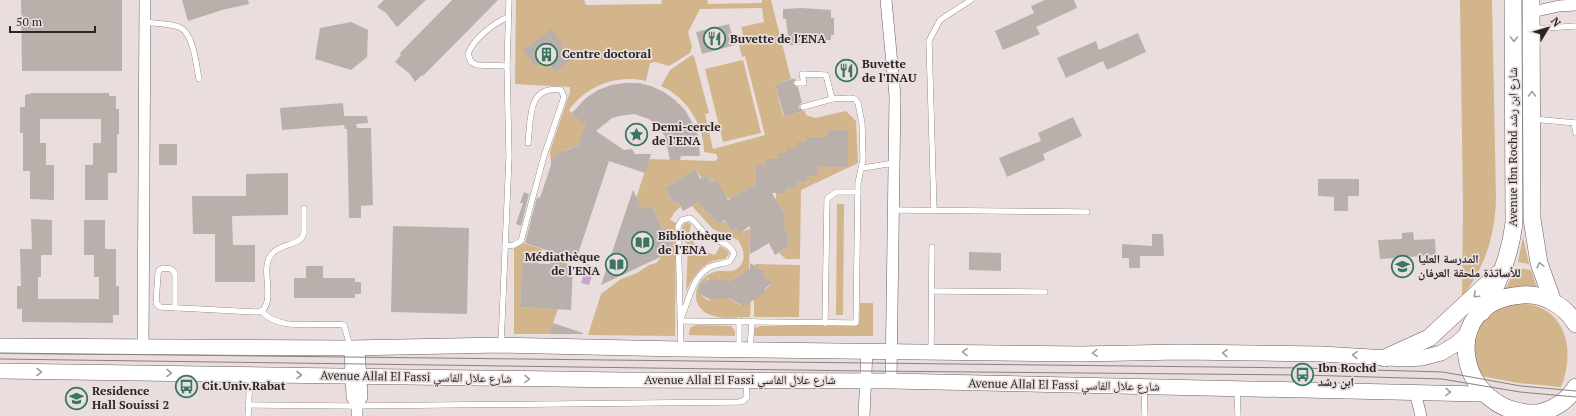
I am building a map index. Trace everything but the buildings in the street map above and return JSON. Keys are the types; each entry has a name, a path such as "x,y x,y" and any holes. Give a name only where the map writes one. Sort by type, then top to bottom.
{"main road":[{"name":"Avenue Ibn Rochd شارع ابن رشد","path":"1480,394 1473,384 1467,369 1465,350 1470,331 1495,291 1504,268 1509,253 1514,216 1513,0"},
{"name":"Avenue Ibn Rochd شارع ابن رشد","path":"1532,6 1534,234 1539,263 1553,302"},
{"path":"1385,358 1422,342 1434,334 1504,268"},
{"path":"1482,312 1498,301 1516,295 1535,296 1553,302 1565,310 1576,324"},
{"path":"1480,394 1499,412 1524,415 1542,414 1560,404 1576,387"}],"street":[{"path":"143,347 145,0"},
{"path":"886,0 895,96 893,351 891,381"},
{"path":"1532,6 1576,5"},
{"path":"0,346 355,348 501,345 744,350 867,350 1081,354 1180,352 1321,354 1405,359 1431,356 1448,350 1470,331"},
{"path":"355,348 356,375 352,397 357,411"},
{"path":"864,416 867,350"},
{"name":"Avenue Allal El Fassi شارع علال الفاسي","path":"0,371 621,380 891,381 1480,394"},
{"path":"1415,392 1421,416"}],"lane":[{"path":"501,345 509,156 507,66 508,0"},
{"path":"934,211 930,41 940,20 971,0"},
{"path":"507,66 477,65 471,62 468,54 471,48 491,26 508,17"},
{"path":"145,22 178,27 186,31 190,38 199,79"},
{"path":"1532,29 1576,26"},
{"path":"797,83 804,83 802,74 826,75 832,100"},
{"path":"505,246 514,245 521,241 544,156 564,97 561,90 545,90 536,97 533,104 528,143"},
{"path":"681,319 856,323 858,192 860,173 863,168 862,123 858,103 850,98 832,100 804,107"},
{"path":"1532,119 1575,123 1576,133"},
{"path":"863,168 894,163"},
{"path":"825,322 828,199 836,192 858,192"},
{"path":"261,311 266,304 269,257 275,250 301,239 304,233 304,208"},
{"path":"894,210 1087,212"},
{"path":"680,349 681,319 678,226 685,218 693,221 708,236 726,244 734,254 730,261 714,265 700,276 695,283 681,319"},
{"path":"931,352 932,247"},
{"path":"175,308 175,273 171,268 163,268 158,272 156,303 160,307 175,308 261,311 272,320 282,323 344,325 355,348"},
{"path":"932,291 1045,292"},
{"path":"739,321 744,350"},
{"path":"744,350 752,321"},
{"path":"248,416 251,375"},
{"path":"248,405 357,411 739,402 747,397 746,380"},
{"path":"1144,387 1144,416"},
{"path":"1237,388 1238,416"}],"shaded area":[{"path":"516,0 584,0 586,5 661,4 662,0 707,0 708,4 762,3 762,0 771,0 791,79 775,84 783,116 805,111 806,115 815,118 846,111 856,121 858,163 801,190 800,259 786,259 779,253 790,246 786,240 790,238 784,226 787,224 783,218 785,217 766,198 776,199 776,193 786,193 787,187 797,181 807,181 807,176 817,176 817,164 828,167 848,167 848,130 828,129 828,137 808,137 807,142 797,148 787,147 787,153 777,153 777,159 766,165 756,165 756,184 730,199 716,192 715,179 711,182 706,175 701,178 696,169 665,188 674,204 678,202 681,206 670,220 676,223 675,336 588,335 601,294 621,279 656,263 662,256 673,251 651,205 642,209 636,198 649,159 715,161 718,158 716,154 704,152 701,131 686,104 670,91 661,86 670,70 692,55 694,56 709,113 705,114 713,149 765,135 745,56 742,57 739,45 745,43 741,27 764,22 762,8 700,9 688,32 692,47 690,53 669,66 655,62 650,63 646,81 624,79 613,81 593,88 584,94 569,110 572,113 571,114 587,125 578,145 566,150 572,163 569,171 551,165 550,151 570,92 570,87 515,84"},
{"path":"1460,0 1492,0 1496,199 1494,226 1483,263 1462,297 1463,207"},
{"path":"743,60 761,133 723,142 705,69"},
{"path":"700,201 704,212 707,211 719,224 725,221 731,231 736,228 739,232 750,229 749,276 741,274 725,283 707,278 707,280 700,284 700,294 707,300 725,296 740,305 751,299 750,317 715,317 703,311 699,306 696,296 698,286 701,281 709,274 714,272 731,271 737,269 742,263 744,256 743,249 738,240 713,229 692,206"},
{"path":"837,204 844,204 843,315 836,315"},
{"path":"686,222 691,224 691,238 700,248 715,255 720,246 728,251 729,254 725,259 711,262 701,269 696,274 686,292 688,245 682,238 682,227"},
{"path":"1523,237 1529,264 1518,262"},
{"path":"523,243 542,249 538,264 522,263 520,307 558,309 549,334 514,334 514,248"},
{"path":"554,253 568,258 566,265 550,264"},
{"path":"587,264 595,267 589,285 581,283"},
{"path":"755,264 800,265 799,317 754,317 754,299 773,283 764,276 764,271 755,266"},
{"path":"1516,268 1531,270 1537,288 1521,287 1505,290"},
{"path":"860,303 873,303 873,336 754,336 755,328 760,326 859,325"},
{"path":"1520,303 1536,306 1548,312 1557,321 1563,332 1567,345 1567,359 1561,387 1518,383 1476,375 1471,349 1481,324 1495,311 1503,307"},
{"path":"696,325 731,326 735,331 735,336 689,335 690,328"}],"tram line":[{"path":"0,353 1302,368 1443,372 1521,386 1576,391"},
{"path":"0,359 865,371 1302,375 1442,379 1520,392 1576,397"}],"place":[{"name":"Buvette de l'ENA","path":"715,39"},
{"name":"Centre doctoral","path":"546,54"},
{"name":"Buvette de l'INAU","path":"846,71"},
{"name":"Demi-cercle de l'ENA","path":"636,134"},
{"name":"Bibliothèque de l'ENA","path":"642,243"},
{"name":"Médiathèque de l'ENA","path":"616,264"},
{"name":"المدرسة العليا للأساتذة ملحقة العرفان","path":"1403,266"},
{"name":"Ibn Rochd ابن رشد","path":"1302,375"},
{"name":"Cit.Univ.Rabat","path":"186,386"},
{"name":"Residence Hall Souissi 2","path":"76,398"}]}
